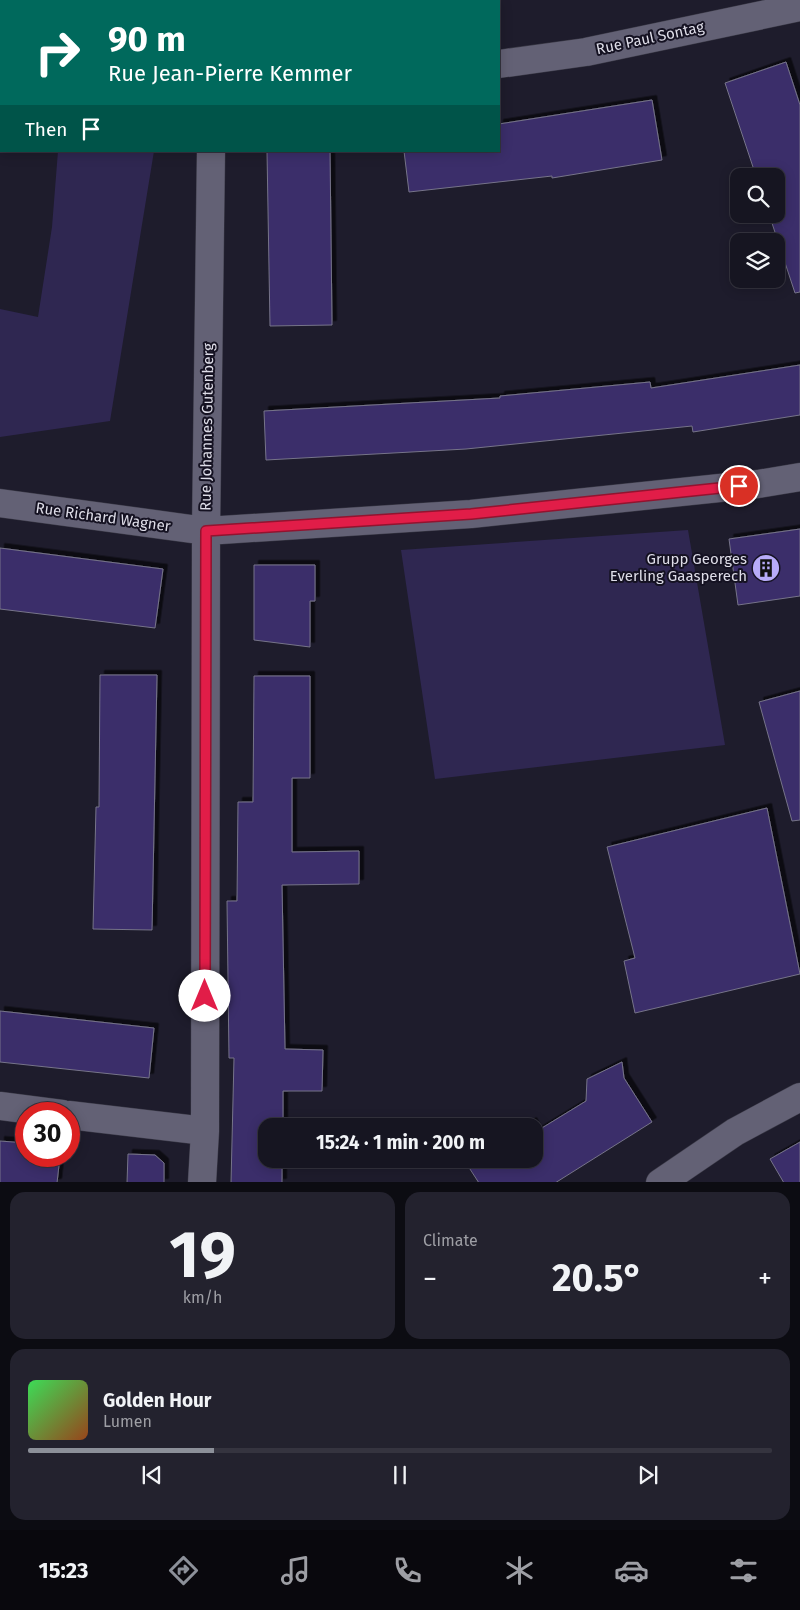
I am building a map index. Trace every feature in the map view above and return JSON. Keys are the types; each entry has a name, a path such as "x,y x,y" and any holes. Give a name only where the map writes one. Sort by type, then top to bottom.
{"street":[{"name":"Rue Paul Sontag","path":"500,64 586,52 800,7"},
{"name":"Rue Johannes Gutenberg","path":"202,1182 205,1131 206,531 211,152"},
{"name":"Rue Richard Wagner","path":"0,503 206,531 471,514 758,484 800,477"},
{"path":"660,1182 736,1132 800,1097"},
{"path":"0,1106 15,1108"},
{"path":"80,1116 205,1131"}],"shaded area":[{"path":"58,152 154,152 110,421 0,437 0,309 38,317 52,227"},
{"path":"688,530 725,745 435,779 401,550"}],"building":[{"path":"786,62 800,105 800,292 795,293 785,263 785,233 775,233 772,223 785,223 785,168 753,168 725,83"},
{"path":"652,100 662,160 552,178 552,176 409,192 404,152 500,152 500,124"},
{"path":"267,152 330,152 332,325 270,326"},
{"path":"800,365 800,415 693,432 692,426 466,449 266,460 264,411 500,398 500,396 650,382 651,388"},
{"name":"Grupp Georges Everling Gaasperech","path":"800,529 800,596 738,605 729,539"},
{"path":"0,548 163,569 155,628 0,609"},
{"path":"254,565 315,565 315,601 310,601 310,647 254,640"},
{"path":"100,675 157,675 152,930 93,929 96,807 99,807"},
{"path":"254,676 310,676 310,778 292,778 292,852 359,851 359,884 282,885 285,1049 323,1050 322,1091 283,1091 283,1118 258,1118 258,1168 282,1168 282,1182 231,1182 234,1058 229,1058 227,901 237,901 238,802 253,802"},
{"path":"800,691 800,820 792,821 759,702"},
{"path":"767,808 800,974 635,1013 624,961 635,958 607,847"},
{"path":"0,1011 154,1028 149,1078 0,1062"},
{"path":"622,1062 624,1078 652,1122 557,1182 478,1182 469,1168 543,1168 543,1127 586,1101 587,1079"},
{"path":"0,1141 15,1142 15,1167 59,1167 57,1182 0,1182"},
{"path":"800,1142 800,1182 783,1182 770,1159"},
{"path":"128,1154 155,1155 164,1163 164,1182 127,1182"}],"place":[{"name":"Grupp Georges Everling Gaasperech","path":"766,568"}],"route":[{"path":"205,996 206,531 471,514 739,486"}]}
